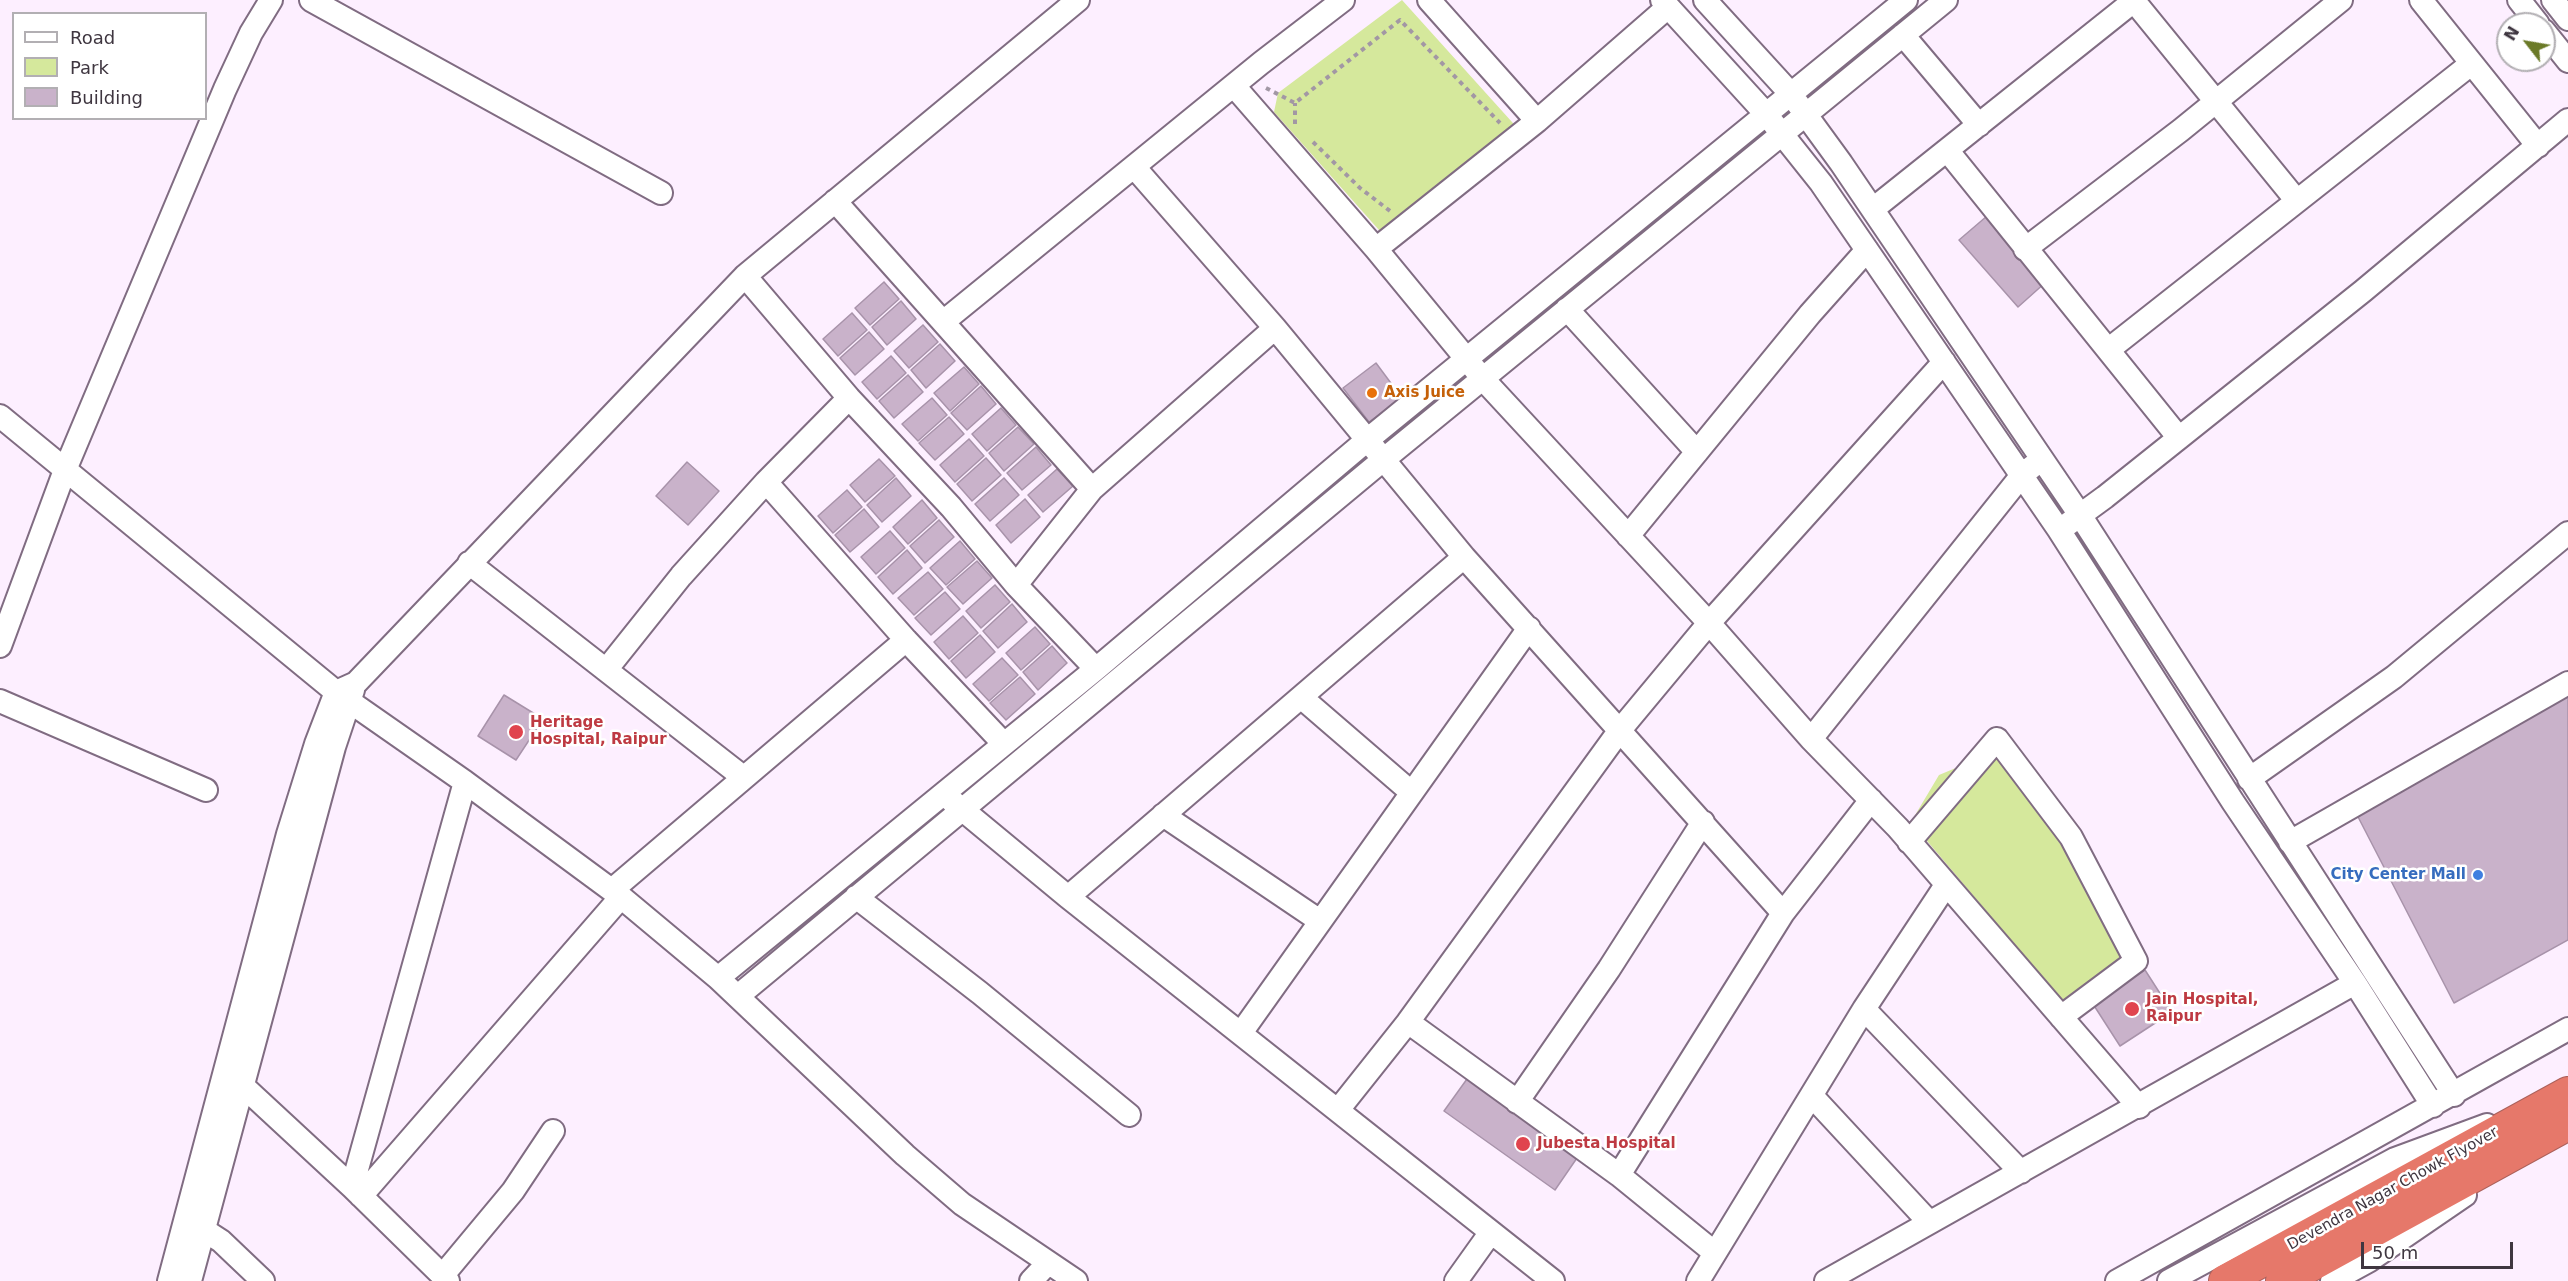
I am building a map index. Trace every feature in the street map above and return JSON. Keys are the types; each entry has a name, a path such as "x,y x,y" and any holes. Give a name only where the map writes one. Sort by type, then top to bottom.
{"highway":[{"name":"Devendra Nagar Chowk Flyover","path":"2282,1281 2400,1201 2567,1106"},
{"name":"Devendra Nagar Chowk Flyover","path":"2226,1281 2400,1201"}],"street":[{"path":"0,646 65,470 225,89 251,33 271,0"},
{"path":"311,0 662,194"},
{"path":"169,1281 194,1227 232,1083 288,834 316,744 347,692 745,276 1078,0"},
{"path":"943,322 1135,168 1239,81 1343,0"},
{"path":"1429,0 1538,121"},
{"path":"1705,0 1790,93 1873,209 2080,515 2454,1095"},
{"path":"718,978 1096,669 1366,441 1906,0"},
{"path":"738,996 1383,460 1946,0"},
{"path":"1873,209 2135,0 2297,201"},
{"path":"2025,249 2216,101 2341,0"},
{"path":"2421,0 2538,146"},
{"path":"2519,0 2528,12"},
{"path":"2553,0 2568,19"},
{"path":"1376,249 1538,121 1665,4 1782,133 1867,250 2059,530 2233,802 2355,983 2433,1106"},
{"path":"1903,35 1979,125"},
{"path":"2556,46 2568,61"},
{"path":"2108,350 2471,64"},
{"path":"1239,81 1483,379 1708,623 1810,739 1909,842 2139,1107"},
{"path":"2059,530 2180,438 2568,120"},
{"path":"1947,150 2180,438"},
{"path":"1135,168 1275,328 1366,441 1464,556 1784,913"},
{"path":"835,201 1092,489"},
{"path":"1628,536 1867,250"},
{"path":"745,276 849,398 951,507 1016,585 1096,669"},
{"path":"1567,309 1697,452"},
{"path":"1016,585 1092,489 1275,328"},
{"path":"1338,1110 1407,1022 1620,730 1708,623 1944,362"},
{"path":"606,670 681,576 766,482 849,398"},
{"path":"0,416 347,692 616,893 718,978 905,1155 962,1204 1076,1281"},
{"path":"1810,739 2022,475 2042,460"},
{"path":"766,482 906,640 1004,744"},
{"path":"2249,779 2394,677 2568,533"},
{"path":"1068,897 1302,698 1464,556"},
{"path":"468,563 743,777"},
{"path":"1241,1033 1528,627"},
{"path":"356,1192 616,893 743,777 906,640"},
{"path":"2290,842 2568,683"},
{"path":"1302,698 1411,792"},
{"path":"0,701 206,790"},
{"path":"1909,842 1997,739 2072,837 2136,961 2061,1017"},
{"path":"356,1192 465,782"},
{"path":"943,795 963,808 1068,897 1553,1281"},
{"path":"1619,1176 1784,913 1871,800"},
{"path":"1163,815 1320,921"},
{"path":"1518,1102 1609,969 1703,822"},
{"path":"1698,1281 1864,1009 1946,885"},
{"path":"856,897 980,993 1129,1115"},
{"path":"1826,1281 2139,1107 2355,983"},
{"path":"1864,1009 2021,1172"},
{"path":"1407,1022 1619,1176 1715,1253"},
{"path":"2117,1281 2454,1095 2568,1029"},
{"path":"232,1083 356,1192 446,1278 513,1191 553,1131"},
{"path":"1812,1096 1929,1222"},
{"path":"2169,1281 2395,1159 2567,1106"},
{"path":"2332,1281 2370,1260 2567,1106"},
{"path":"190,1281 194,1227"},
{"path":"194,1227 221,1241 264,1281"},
{"path":"1456,1281 1491,1232"},
{"path":"1031,1281 1048,1263"}],"path":[{"path":"1295,103 1400,20 1503,126"},
{"path":"1239,81 1295,103"},
{"path":"1295,103 1295,123 1303,131"},
{"path":"1311,140 1360,188 1398,218"}],"green space":[{"path":"1402,0 1521,132 1387,239 1274,112 1278,93"},
{"path":"2018,756 2138,962 2070,1010 1911,822 1939,775 1982,757"}],"building":[{"path":"1987,216 2046,282 2018,307 1959,240"},
{"path":"884,282 899,299 870,325 855,308"},
{"path":"901,301 916,319 887,345 872,327"},
{"path":"852,313 867,330 838,356 823,339"},
{"path":"923,325 938,342 909,368 894,351"},
{"path":"869,332 884,349 855,375 840,358"},
{"path":"940,344 955,361 926,388 911,370"},
{"path":"891,356 906,373 877,399 862,382"},
{"name":"Axis Juice","path":"1376,363 1402,398 1369,422 1343,388"},
{"path":"964,367 979,384 950,411 934,393"},
{"path":"908,375 923,392 894,418 879,401"},
{"path":"981,386 996,404 967,430 951,413"},
{"path":"932,398 947,415 918,441 902,424"},
{"path":"1001,408 1016,425 987,451 972,434"},
{"path":"949,417 964,434 935,460 919,443"},
{"path":"1018,427 1034,444 1004,471 989,453"},
{"path":"969,439 984,456 955,482 940,465"},
{"path":"1036,447 1051,465 1022,490 1007,473"},
{"path":"986,458 1001,475 972,501 957,484"},
{"path":"879,459 895,476 865,502 850,485"},
{"path":"687,462 719,491 688,525 656,496"},
{"path":"1057,469 1073,486 1043,512 1028,495"},
{"path":"896,478 911,496 882,522 867,505"},
{"path":"1004,478 1019,495 990,521 975,504"},
{"path":"847,490 862,507 833,533 818,516"},
{"path":"1025,499 1040,517 1011,543 996,525"},
{"path":"922,500 937,518 908,544 893,527"},
{"path":"864,509 879,527 850,552 835,535"},
{"path":"939,520 954,537 925,563 910,546"},
{"path":"890,531 905,548 876,574 861,557"},
{"path":"960,541 975,559 946,585 930,568"},
{"path":"907,550 922,568 893,594 878,577"},
{"path":"977,561 992,578 963,604 947,587"},
{"path":"928,572 943,589 914,615 898,598"},
{"path":"995,585 1010,602 981,628 966,611"},
{"path":"945,592 960,609 931,635 915,618"},
{"path":"1012,604 1027,622 998,648 983,631"},
{"path":"963,616 978,633 949,659 934,642"},
{"path":"1035,627 1050,644 1021,670 1006,653"},
{"path":"980,635 995,652 966,678 951,661"},
{"path":"1052,646 1067,663 1038,690 1023,672"},
{"path":"1002,658 1018,675 989,701 973,684"},
{"path":"1020,677 1035,694 1006,720 990,703"},
{"name":"City Center Mall","path":"2568,677 2568,940 2454,1003 2355,811"},
{"path":"504,695 543,719 516,760 478,736"},
{"path":"2145,970 2172,1012 2120,1046 2093,1004"},
{"path":"1467,1079 1577,1158 1555,1190 1444,1111"}],"place":[{"name":"Axis Juice","path":"1372,393"},
{"name":"Heritage Hospital, Raipur","path":"516,732"},
{"name":"City Center Mall","path":"2478,875"},
{"name":"Jain Hospital, Raipur","path":"2132,1009"},
{"name":"Jubesta Hospital","path":"1523,1144"}]}
